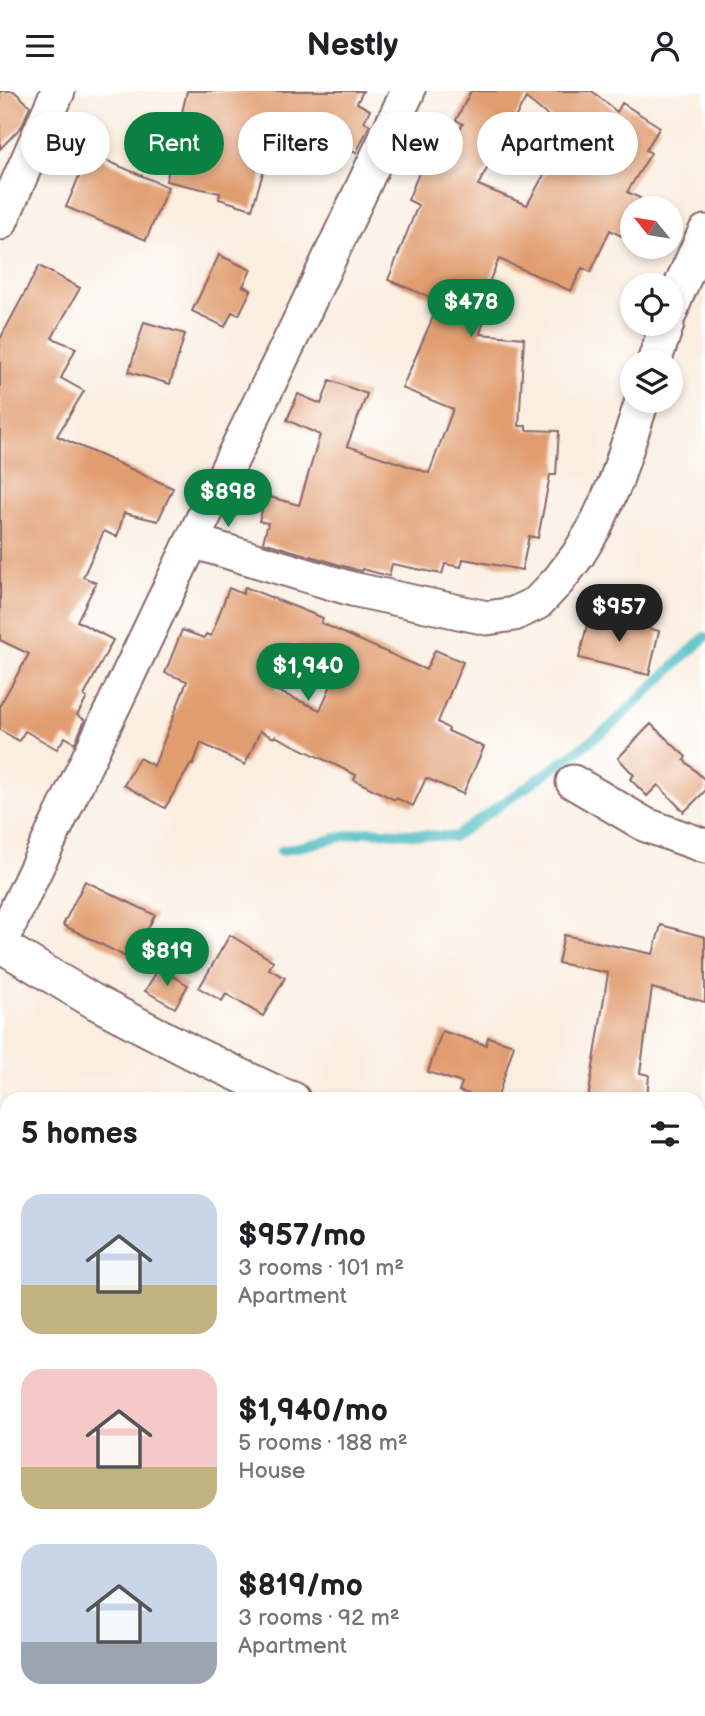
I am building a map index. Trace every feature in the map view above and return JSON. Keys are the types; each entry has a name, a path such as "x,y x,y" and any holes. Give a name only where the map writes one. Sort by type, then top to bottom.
{"street":[{"path":"0,223 58,91"},
{"path":"275,1092 95,1002 0,945 408,91"},
{"path":"683,282 705,232"},
{"path":"192,541 352,589 487,618 514,614 537,603 558,581 584,546 616,481 638,413"},
{"path":"573,782 646,825 705,846"}],"building":[{"path":"0,91 14,91 30,106 28,112 21,112 21,127 0,149"},
{"path":"187,91 363,91 357,103 370,110 364,122 367,124 367,131 356,153 353,152 353,112 238,112 238,175 262,175 252,209 219,199 220,193 166,181 167,175 224,175 224,112 182,112"},
{"path":"471,91 592,91 617,112 543,112 526,98 518,112 477,112 477,175 484,175 478,185 527,205 544,175 637,175 627,192 636,196 620,196 620,235 610,230 591,272 582,268 571,291 499,259 478,307 487,310 480,334 524,338 519,426 526,426 526,430 559,431 556,475 550,475 538,538 529,536 522,570 463,559 461,567 445,564 442,574 392,564 389,576 357,570 263,542 268,523 259,521 266,496 299,505 320,435 287,420 298,394 321,404 330,380 367,394 347,446 429,473 453,409 402,388 440,301 388,280 418,205 408,200 418,175 463,175 463,112 460,112"},
{"path":"622,103 636,112 617,112"},
{"path":"638,113 660,127 646,150 651,153 638,174"},
{"path":"110,162 124,168 124,175 140,175 168,187 146,240 66,207 80,175 110,175"},
{"path":"219,255 251,270 243,286 251,290 239,315 232,312 225,327 192,311"},
{"path":"39,266 80,288 52,338 76,348 61,378 84,391 57,436 173,488 158,521 124,513 117,537 104,531 83,577 96,583 77,621 113,640 84,696 87,698 77,715 85,720 75,743 65,737 57,749 25,731 19,741 0,730 0,705 29,654 0,640 0,339"},
{"path":"144,322 185,334 170,384 129,372"},
{"path":"245,587 323,618 321,623 426,670 435,650 463,662 438,722 449,729 448,731 484,747 463,794 426,778 413,806 354,780 356,775 260,731 245,765 201,743 193,765 191,764 165,808 124,785 139,758 154,766 187,681 165,673 182,630 204,638 206,634 211,636 229,588 243,594","holes":["293,644 340,665 320,710 275,690"]},
{"path":"590,613 659,631 649,675 579,658"},
{"path":"651,724 686,757 684,760 705,780 705,791 684,812 658,785 647,796 630,779 634,775 618,758"},
{"path":"85,881 155,915 132,960 63,925"},
{"path":"661,925 705,937 705,1002 652,988 640,1073 649,1075 648,1092 589,1092 608,973 558,963 564,935 653,954"},
{"path":"230,935 273,961 269,969 285,978 263,1016 226,994 222,1001 199,988"},
{"path":"159,968 188,985 175,1008 145,991"},
{"path":"442,1031 486,1045 488,1037 514,1045 499,1092 462,1092 459,1091 462,1083 428,1072"}],"waterway":[{"path":"281,851 368,831 454,837 612,725 705,637"}]}
